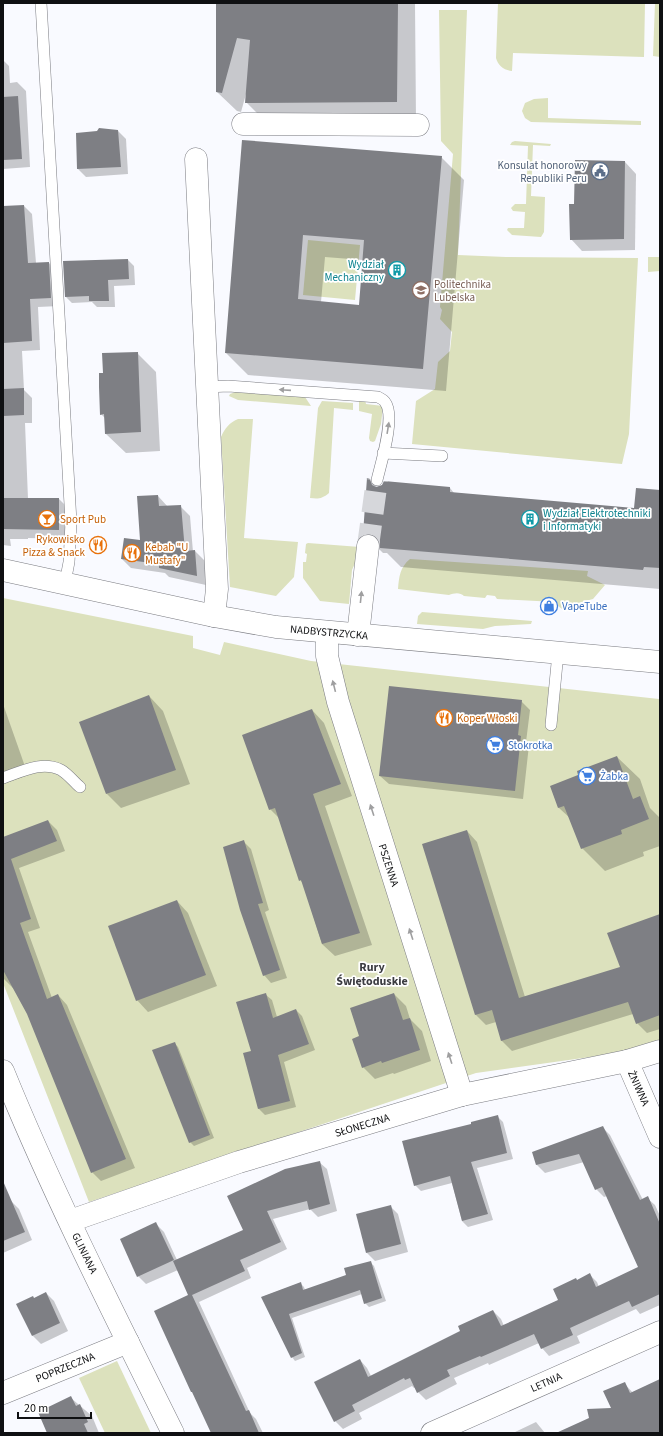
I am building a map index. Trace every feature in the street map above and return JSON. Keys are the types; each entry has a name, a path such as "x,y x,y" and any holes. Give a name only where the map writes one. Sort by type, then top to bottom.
{"street":[{"path":"243,124 418,125"},
{"path":"196,159 217,589 214,616"},
{"path":"358,635 368,546"},
{"name":"NADBYSTRZYCKA","path":"3,570 214,616 276,627 660,662"},
{"name":"PSZENNA","path":"327,632 327,656 338,702 462,1095"},
{"name":"SŁONECZNA","path":"70,1221 239,1162 462,1095 627,1061 660,1051"},
{"name":"ŻNIWNA","path":"627,1061 660,1137"},
{"name":"GLINIANA","path":"3,1071 21,1115 70,1221 173,1433"},
{"name":"LETNIA","path":"432,1433 660,1332"},
{"name":"POPRZECZNA","path":"3,1393 128,1342"}],"lane":[{"path":"41,3 71,522 69,562 66,583"},
{"path":"207,388 228,386 378,397 385,401 390,412 389,427 377,480"},
{"path":"383,453 442,456"},
{"path":"552,725 558,653"},
{"path":"3,778 35,767 45,766 61,770 80,787"}],"green space":[{"path":"498,3 645,3 644,57 513,53 512,71 506,70 500,65 496,58"},
{"path":"655,3 660,3 660,57 653,56"},
{"path":"439,10 467,10 458,255 638,258 629,434 622,464 412,444 416,401 435,389 438,362 450,351 452,332 440,319 442,310 440,307 453,154 441,141"},
{"path":"548,98 548,118 641,121 641,125 531,122 525,118 522,111 525,103 534,99"},
{"path":"515,141 551,144 550,146 533,145 531,196 545,197 544,232 541,237 512,235 507,230 508,228 524,228 525,212 513,211 511,208 515,204 526,204 528,146 510,145"},
{"path":"308,240 360,245 355,300 303,295"},
{"path":"648,257 660,257 660,271 648,272"},
{"path":"238,391 305,397 311,406 238,400 229,396 230,394"},
{"path":"359,400 365,400 366,404 383,406 381,424 375,441 373,442 370,441 369,438 372,414 359,411"},
{"path":"322,401 353,403 353,410 334,408 329,493 322,497 310,498 318,408"},
{"path":"238,419 253,419 244,538 298,542 294,577 276,596 230,587 221,437 228,426"},
{"path":"306,544 360,547 360,552 352,570 349,604 320,601 303,578 303,562 306,562 307,554 305,553"},
{"path":"410,559 588,571 587,576 605,585 593,599 578,603 576,611 567,611 562,609 556,602 497,599 495,596 487,595 485,598 464,596 459,593 449,595 398,589 402,569"},
{"path":"3,598 193,636 193,648 220,655 224,642 311,661 659,699 660,1043 640,1050 476,1073 89,1202 3,983"},
{"path":"422,612 532,621 531,624 495,626 483,629 417,624 418,616"},
{"path":"117,1361 151,1433 105,1433 79,1378"}],"building":[{"path":"216,3 398,3 397,102 245,103 250,40 237,38 222,93 216,92"},
{"path":"18,96 22,159 3,160 3,97"},
{"path":"99,128 118,130 121,167 77,169 76,133 97,131"},
{"name":"Wydział Mechaniczny","path":"242,140 442,156 423,369 225,353","holes":["303,235 364,240 359,305 298,299"]},
{"path":"575,160 625,161 624,239 570,240 569,204 574,204"},
{"path":"24,205 28,263 49,262 51,298 30,299 32,341 3,343 3,206"},
{"path":"128,259 129,279 108,280 109,301 89,301 89,296 65,297 63,261"},
{"path":"138,352 141,432 105,434 104,414 100,415 99,373 103,373 102,353"},
{"path":"24,388 24,415 3,416 3,389"},
{"name":"Wydział Elektrotechniki i Informatyki","path":"367,478 370,479 372,485 376,487 382,485 384,481 450,487 450,492 634,508 636,488 660,490 660,568 644,567 643,570 380,548 380,541 376,536 363,534"},
{"path":"158,495 159,506 181,505 185,551 195,550 197,576 159,568 159,564 121,559 124,538 140,540 137,496"},
{"path":"3,498 59,498 59,530 3,529"},
{"path":"389,686 522,700 518,735 521,736 515,791 379,776"},
{"path":"149,695 176,770 106,794 79,722"},
{"path":"312,709 341,784 313,794 360,933 322,944 275,808 269,810 242,735"},
{"path":"617,756 633,799 640,796 649,819 621,830 622,834 581,849 564,806 558,808 550,786 578,775 577,771"},
{"path":"48,820 57,841 11,859 31,919 20,923 47,999 58,994 126,1159 91,1173 27,1014 3,970 3,837"},
{"path":"467,830 519,998 620,967 607,933 660,914 660,1015 636,1024 628,1002 501,1041 492,1010 475,1015 422,844"},
{"path":"244,840 263,903 258,904 280,970 263,976 240,910 223,847"},
{"path":"177,900 206,975 136,1001 108,926"},
{"path":"266,993 273,1018 296,1009 309,1044 278,1055 290,1101 258,1109 243,1053 251,1051 236,1002"},
{"path":"394,993 403,1020 410,1018 420,1050 362,1068 352,1039 359,1036 350,1008"},
{"path":"175,1042 210,1135 189,1143 152,1050"},
{"path":"498,1115 507,1153 471,1162 488,1214 462,1221 450,1176 414,1186 402,1141 471,1124 471,1122"},
{"path":"603,1126 640,1200 648,1196 660,1224 660,1294 632,1307 629,1301 570,1328 573,1335 541,1349 534,1334 481,1357 480,1356 447,1370 450,1376 417,1393 410,1378 405,1380 404,1378 352,1405 355,1411 334,1422 314,1382 360,1359 368,1377 460,1331 458,1326 493,1310 501,1326 558,1300 553,1289 576,1278 577,1280 590,1273 596,1287 638,1267 602,1187 595,1190 579,1154 536,1165 532,1152"},
{"path":"320,1161 330,1204 309,1210 307,1201 267,1211 281,1242 240,1260 245,1271 192,1295 246,1411 249,1410 259,1433 211,1433 154,1311 188,1295 173,1261 243,1230 227,1196 285,1169"},
{"path":"3,1181 25,1232 3,1241"},
{"path":"391,1205 401,1244 366,1253 356,1214"},
{"path":"156,1222 174,1260 137,1277 120,1239"},
{"path":"371,1261 382,1298 364,1304 360,1290 289,1314 302,1353 291,1358 261,1297 301,1282 303,1290 346,1275 344,1268"},
{"path":"46,1292 60,1323 32,1336 16,1304"},
{"path":"660,1379 660,1433 556,1433 589,1418 587,1409 611,1408 603,1391 625,1382 630,1393"},
{"path":"71,1396 76,1406 80,1404 88,1422 84,1424 88,1433 47,1433 38,1412"}],"tunnel":[{"path":"368,546 377,480"}],"place":[{"name":"Konsulat honorowy Republiki Peru","path":"600,171"},
{"name":"Wydział Mechaniczny","path":"397,270"},
{"name":"Politechnika Lubelska","path":"421,290"},
{"name":"Sport Pub","path":"47,519"},
{"name":"Wydział Elektrotechniki i Informatyki","path":"530,519"},
{"name":"Rykowisko Pizza & Snack","path":"98,545"},
{"name":"Kebab \"U Mustafy\"","path":"132,553"},
{"name":"VapeTube","path":"549,606"},
{"name":"Koper Włoski","path":"444,718"},
{"name":"Stokrotka","path":"495,745"},
{"name":"Żabka","path":"587,776"}],"district":[{"name":"Rury Świętoduskie","path":"372,974"}]}
